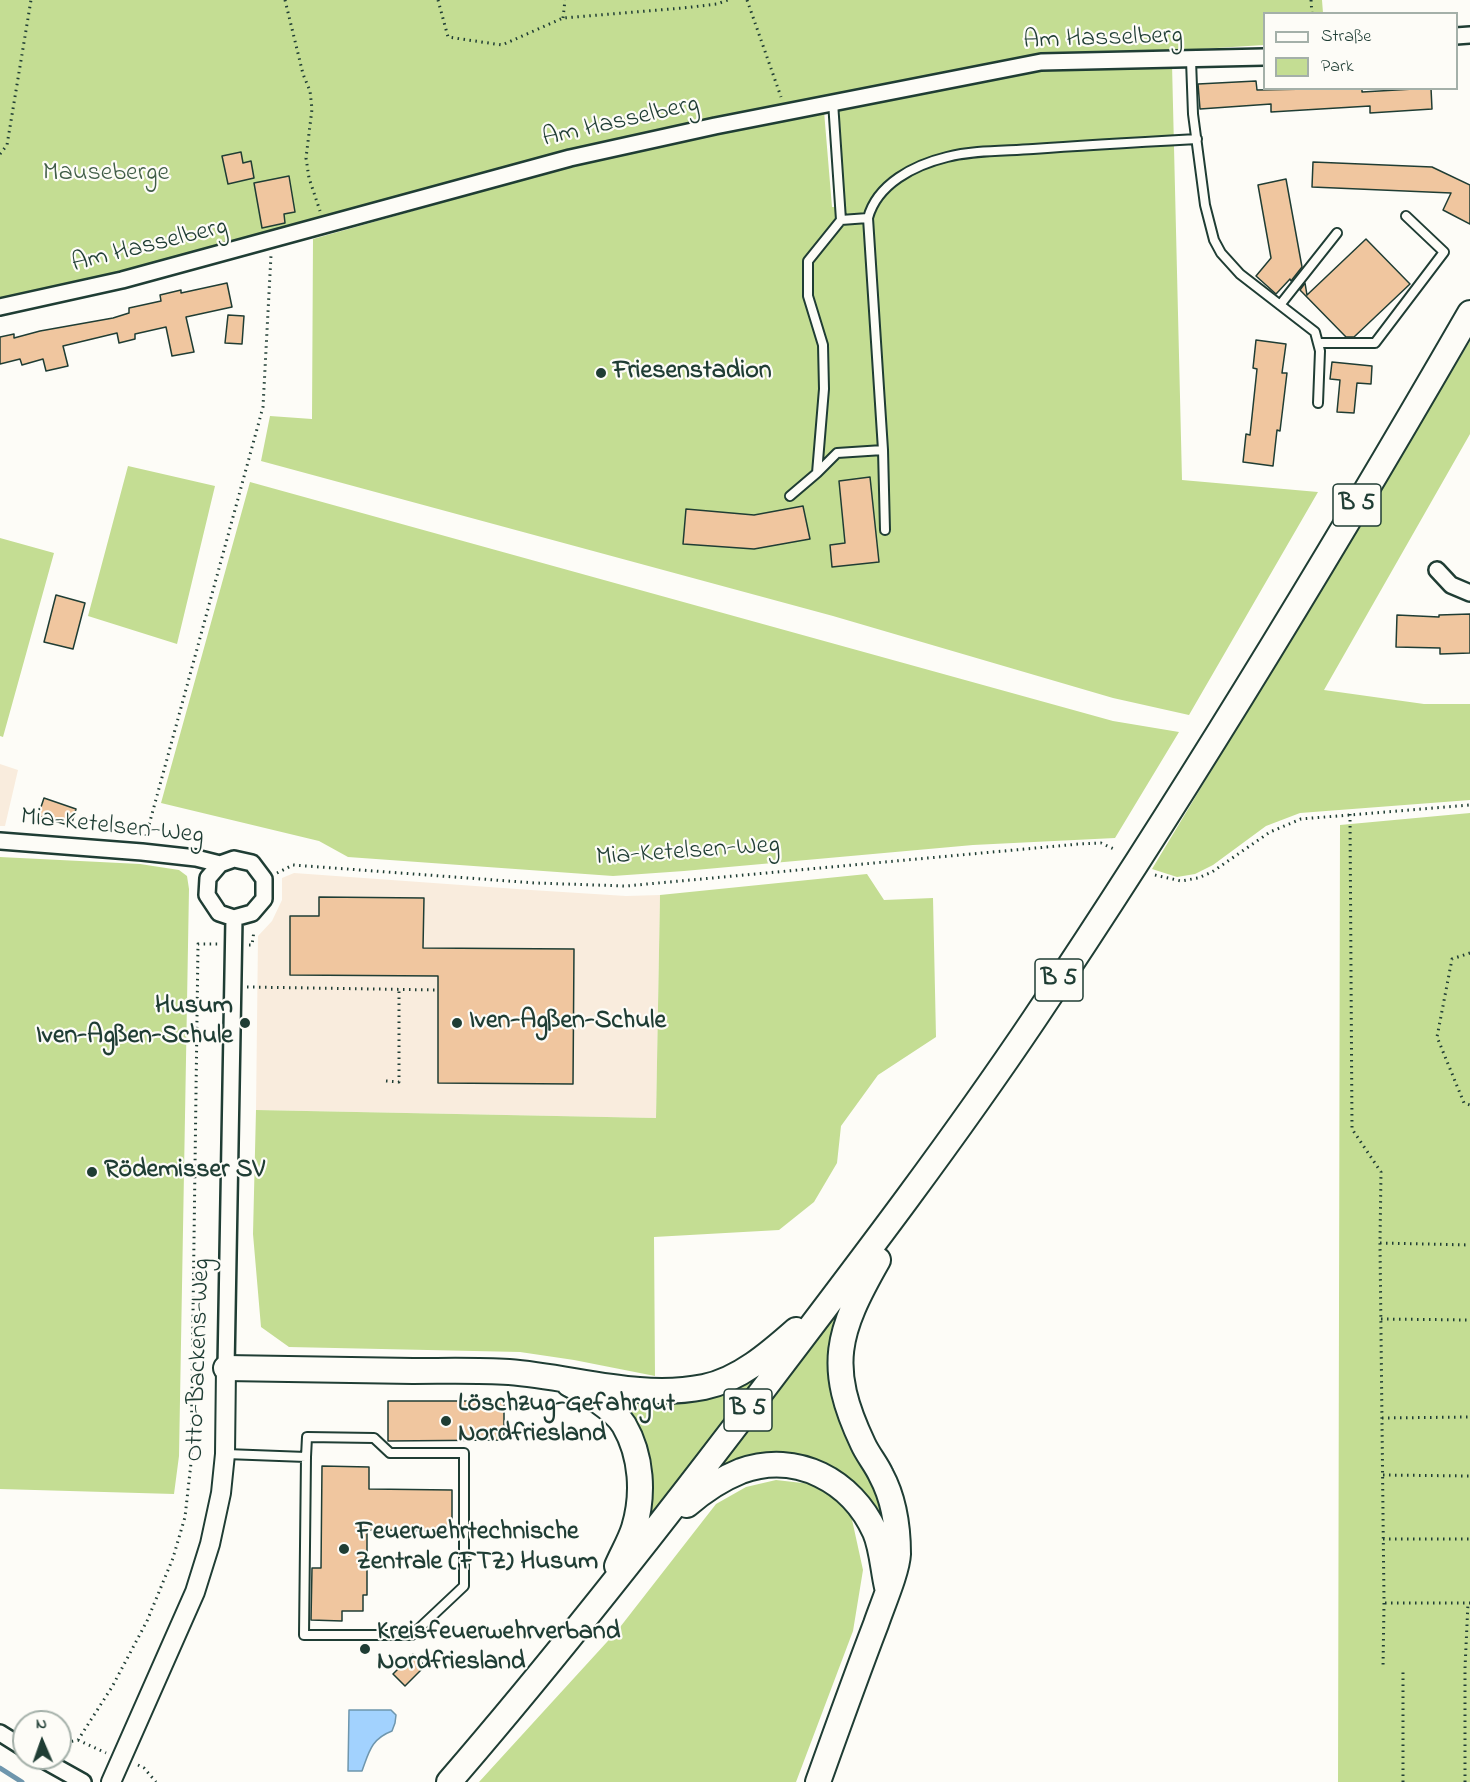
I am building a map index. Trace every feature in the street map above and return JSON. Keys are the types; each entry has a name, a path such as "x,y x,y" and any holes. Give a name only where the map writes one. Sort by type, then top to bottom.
{"highway":[{"name":"B 5","path":"449,1782 657,1530 926,1173 1034,1018 1194,773 1383,464 1470,313"},
{"path":"818,1782 898,1557 895,1510 883,1477 863,1444 845,1399 839,1362 843,1332 856,1298 926,1173"},
{"path":"226,1368 508,1372 668,1392 706,1387 740,1373 773,1350 839,1291"},
{"path":"557,1377 592,1395 623,1424 636,1456 640,1489 634,1529 603,1597"},
{"path":"657,1530 707,1488 742,1471 776,1465 813,1471 843,1489 862,1508 876,1535 888,1590"}],"street":[{"name":"Am Hasselberg","path":"0,307 122,280 639,141 833,102 1041,62 1263,57"},
{"path":"1437,570 1451,585 1470,593"},
{"name":"Mia-Ketelsen-Weg","path":"0,842 142,852 196,858 220,864"},
{"name":"Mia-Ketelsen-Weg","path":"234,918 219,913 207,895 208,878 220,864 234,859 252,864 264,879"},
{"path":"234,918 252,914 264,899 264,879"},
{"name":"Otto-Backens-Weg","path":"111,1782 195,1592 210,1544 220,1492 225,1454 234,918"},
{"path":"62,1770 83,1782"}],"lane":[{"path":"1191,60 1205,205 1214,240 1221,253 1240,274 1315,332 1320,370 1318,403"},
{"path":"818,473 824,389 823,345 808,296 808,261 841,220 833,102"},
{"path":"885,530 883,450 868,218 872,203 898,177 947,157 998,151 1197,139"},
{"path":"1318,343 1375,343 1444,252 1406,216"},
{"path":"841,220 868,218"},
{"path":"1280,305 1337,233"},
{"path":"790,496 818,473 837,453 883,450"},
{"path":"307,1437 374,1438 390,1453 464,1453 464,1586 412,1635 304,1635 306,1457 307,1437"},
{"path":"225,1454 306,1457"}],"path":[{"path":"0,154 7,145 31,0"},
{"path":"285,0 303,74 310,91 312,109 306,158 309,178 325,226"},
{"path":"438,0 448,37 502,45 563,18 683,8 717,4 728,0"},
{"path":"563,18 564,0"},
{"path":"747,0 770,63 777,90"},
{"path":"142,852 263,407 272,240"},
{"path":"1155,875 1181,881 1198,878 1212,872 1270,832 1301,819 1470,805"},
{"path":"1350,814 1352,1129 1381,1172 1383,1669"},
{"name":"Mia-Ketelsen-Weg","path":"264,879 293,865 626,886 1078,844 1101,843 1116,850"},
{"path":"72,1741 78,1740 112,1687 147,1621 173,1558 185,1517 191,1463 198,944 252,945 252,932 260,924"},
{"path":"1470,954 1452,959 1437,1037 1464,1103 1470,1105"},
{"path":"233,986 438,990"},
{"path":"386,1082 399,1082 399,990"},
{"path":"1380,1243 1470,1245"},
{"path":"1381,1319 1470,1320"},
{"path":"1382,1418 1470,1417"},
{"path":"1383,1475 1470,1476"},
{"path":"1383,1539 1470,1539"},
{"path":"1384,1603 1469,1603 1465,1668 1465,1782"},
{"path":"1403,1669 1403,1782"}],"shaded area":[{"path":"0,764 18,770 5,826 0,826"},
{"name":"Iven-Agßen-Schule","path":"294,873 626,896 660,895 656,1118 256,1110 258,936 272,921 282,900 282,878"}],"green space":[{"name":"Mauseberge","path":"0,0 1322,0 1323,12 1263,12 1263,45 1041,59 800,107 122,278 0,304"},
{"path":"1172,64 1182,480 1318,492 1189,715 1113,698 833,616 261,461 270,416 312,419 313,239 569,167 824,111 832,207 845,207 839,106 1043,67"},
{"path":"1470,341 1470,434 1324,690 1424,704 1470,704 1470,800 1300,813 1266,826 1213,865 1195,874 1177,877 1152,869"},
{"path":"128,466 215,486 177,644 88,616"},
{"path":"250,482 1113,721 1179,732 1115,838 973,845 613,876 348,857 319,841 161,803"},
{"path":"0,538 54,553 3,737 0,736"},
{"path":"1470,813 1470,1782 1338,1782 1340,825"},
{"name":"Rödemisser SV","path":"0,857 140,864 179,870 187,876 189,889 179,1456 174,1494 0,1489"},
{"path":"867,874 884,900 933,898 936,1037 878,1075 841,1126 837,1163 814,1202 779,1230 654,1237 655,1376 520,1352 289,1347 261,1327 253,1234 256,1110 656,1118 660,895"},
{"path":"834,1318 829,1364 887,1522 888,1547 816,1463 714,1476"},
{"path":"760,1375 647,1523 609,1393 710,1396"},
{"path":"776,1480 811,1484 835,1499 851,1515 863,1570 853,1631 796,1782 479,1782 617,1631 716,1504 746,1487"}],"water":[{"path":"349,1710 391,1710 396,1715 392,1731 375,1742 362,1771 348,1771"}],"building":[{"path":"1256,81 1257,90 1362,90 1362,92 1431,90 1432,109 1370,113 1370,106 1271,112 1271,104 1200,109 1198,84"},
{"path":"241,152 243,163 251,161 254,178 228,184 222,156"},
{"path":"1313,162 1432,167 1470,185 1470,224 1443,210 1451,193 1312,187"},
{"path":"289,176 295,212 284,214 285,223 262,228 254,183"},
{"path":"1286,179 1302,267 1276,294 1256,276 1271,258 1258,185"},
{"path":"1366,239 1410,284 1354,337 1346,337 1300,290 1305,283 1307,295"},
{"path":"227,283 232,307 186,317 194,352 172,356 166,327 135,334 135,339 119,343 117,333 63,346 68,366 46,371 43,359 22,365 20,359 0,364 0,337 14,334 14,338 113,318 129,313 129,308 161,301 160,295"},
{"path":"228,315 244,316 242,344 225,343"},
{"path":"1256,340 1286,344 1282,373 1287,373 1273,466 1243,462 1246,434 1250,435 1257,369 1253,368"},
{"path":"1332,362 1372,366 1371,384 1357,383 1354,413 1337,412 1340,380 1330,379"},
{"path":"870,477 879,562 832,567 830,545 845,543 839,481"},
{"path":"803,506 810,539 754,549 683,544 686,509 754,515"},
{"path":"56,595 85,603 73,649 44,642"},
{"path":"1470,614 1470,653 1440,654 1440,648 1396,647 1397,615 1439,617 1439,615"},
{"path":"44,798 76,809 71,826 38,816"},
{"path":"319,897 424,898 423,948 574,949 573,1084 438,1083 438,976 290,975 290,916 319,916"},
{"name":"Löschzug-Gefahrgut Nordfriesland","path":"388,1401 504,1401 504,1440 388,1441"},
{"name":"Feuerwehrtechnische Zentrale (FTZ) Husum","path":"322,1466 369,1467 369,1489 452,1490 452,1531 367,1530 367,1595 363,1595 363,1611 342,1611 342,1621 311,1620 312,1568 321,1568"},
{"path":"413,1654 425,1666 405,1686 393,1674"}],"waterway":[{"path":"0,1768 22,1782"}],"place":[{"name":"Friesenstadion","path":"601,373"},
{"name":"Husum Iven-Agßen-Schule","path":"245,1023"},
{"name":"Iven-Agßen-Schule","path":"457,1023"},
{"name":"Rödemisser SV","path":"92,1172"},
{"name":"Löschzug-Gefahrgut Nordfriesland","path":"446,1421"},
{"name":"Feuerwehrtechnische Zentrale (FTZ) Husum","path":"344,1549"},
{"name":"Kreisfeuerwehrverband Nordfriesland","path":"365,1649"}]}
